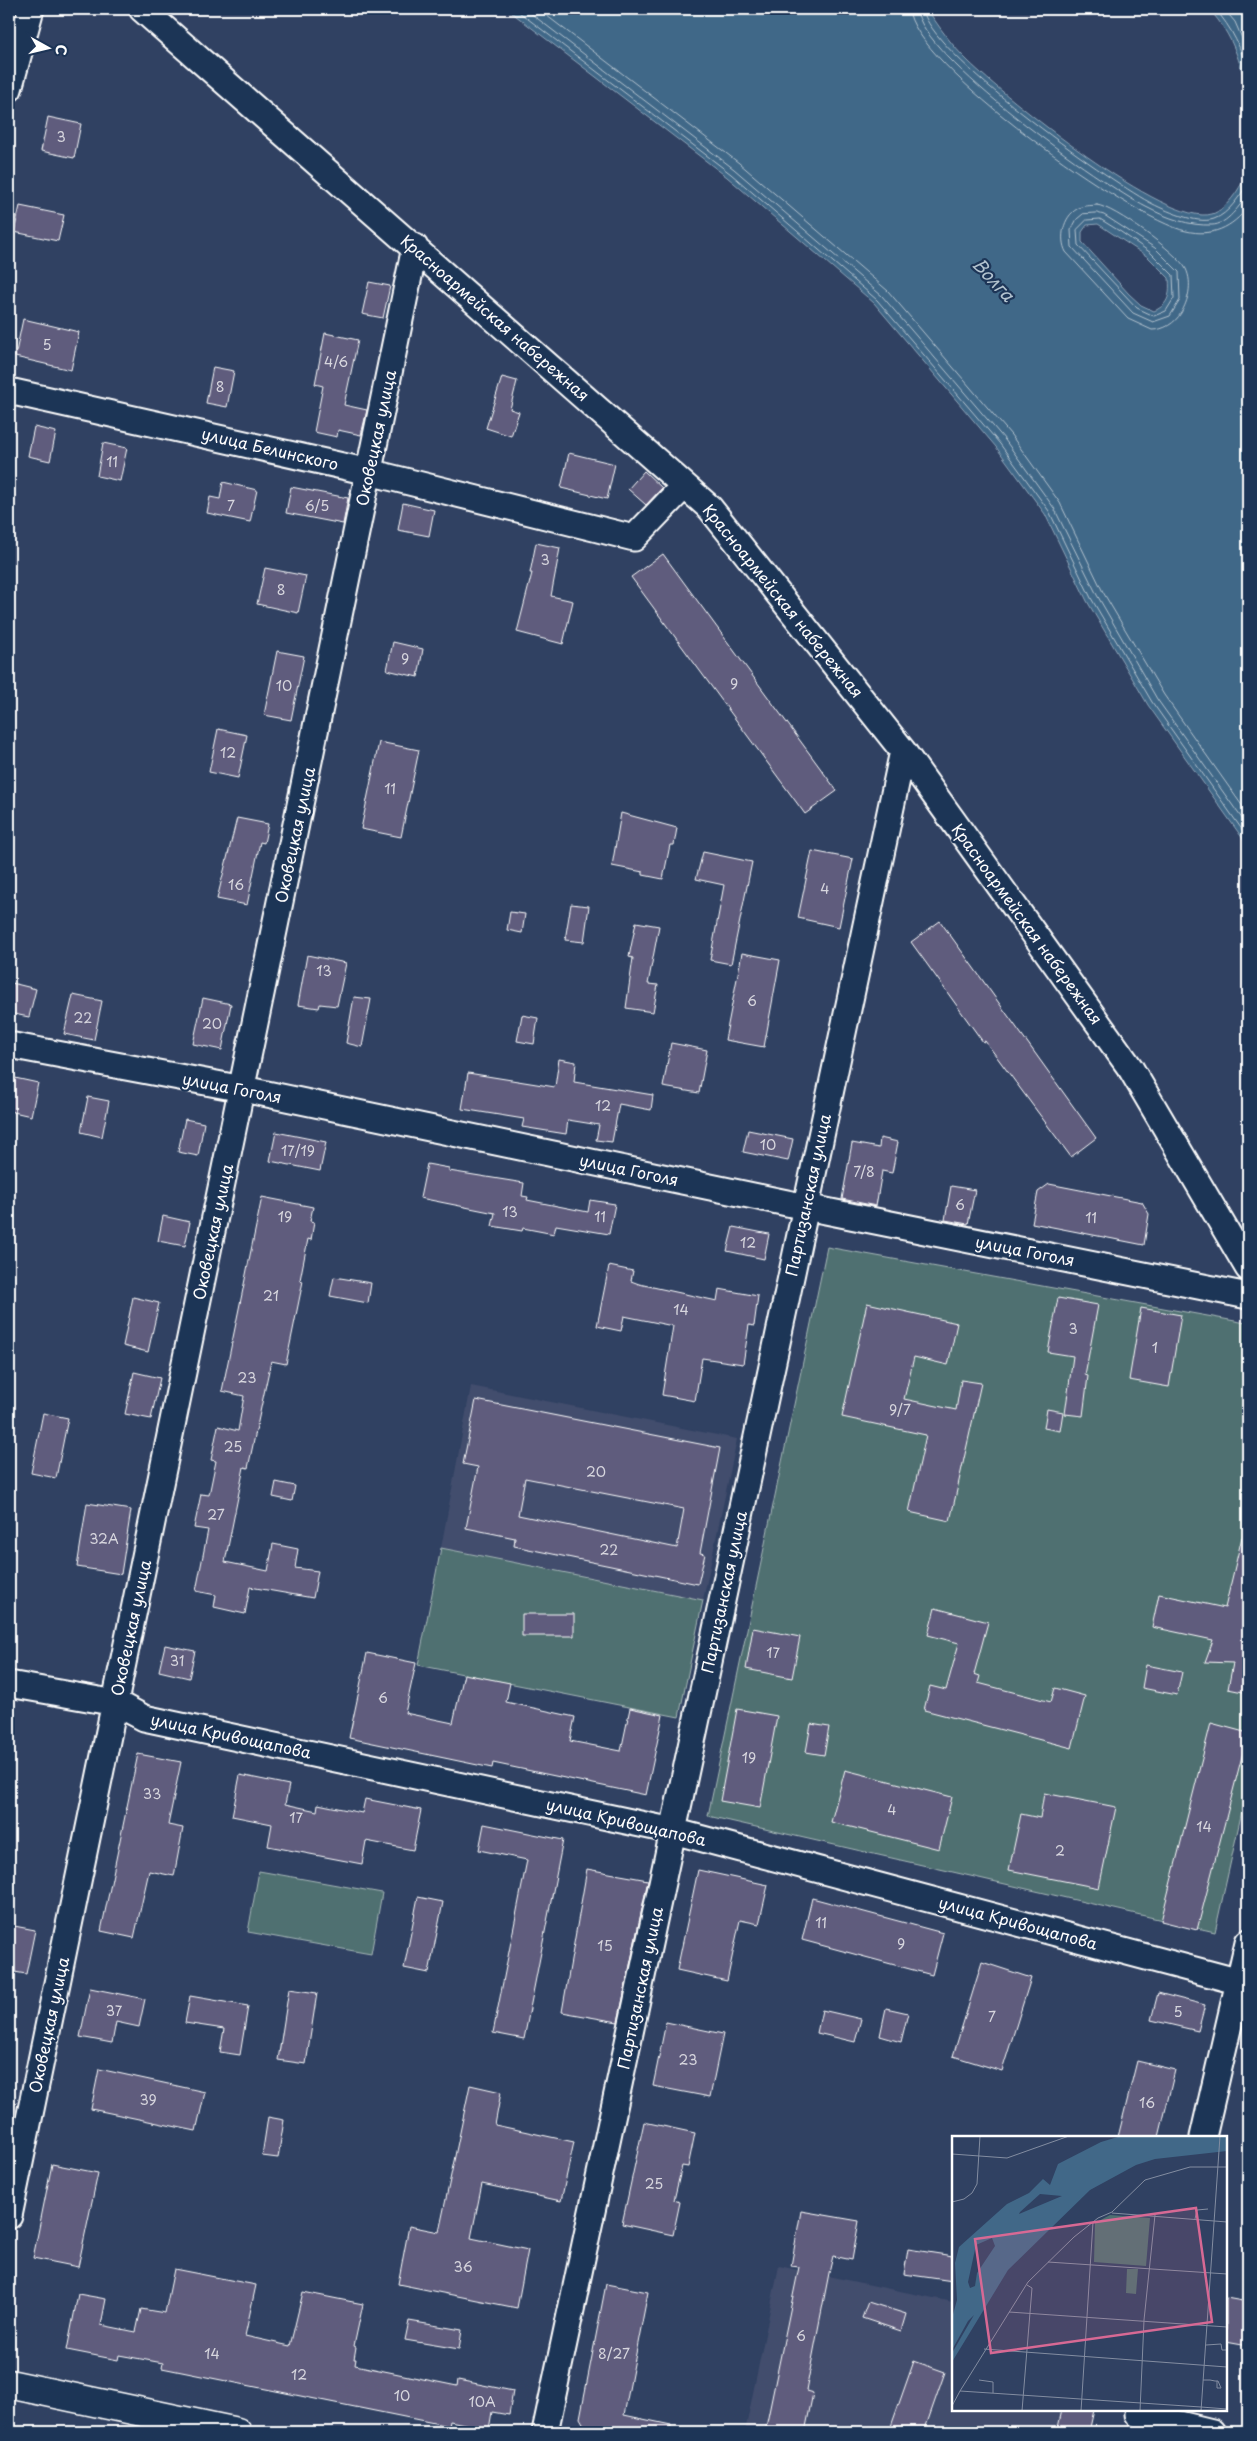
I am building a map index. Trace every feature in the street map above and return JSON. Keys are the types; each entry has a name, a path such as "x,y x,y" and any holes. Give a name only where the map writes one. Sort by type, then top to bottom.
{"main road":[{"path":"9,2384 237,2432"}],"street":[{"path":"9,88 31,9"},
{"name":"Красноармейская набережная","path":"142,9 710,508 903,751 1131,1069 1248,1268"},
{"name":"Оковецкая улица","path":"9,2216 415,247"},
{"name":"улица Белинского","path":"9,391 369,472 634,538 684,486"},
{"name":"Партизанская улица","path":"545,2432 903,751"},
{"name":"улица Гоголя","path":"9,1045 242,1089 806,1208 1248,1296"},
{"name":"улица Кривощапова","path":"9,1684 116,1703 144,1718 673,1831 1240,1982"},
{"path":"1203,2136 1248,1942"},
{"path":"1137,2419 1212,2432"}],"shaded area":[{"path":"471,1386 737,1439 703,1600 441,1548"},
{"path":"779,2266 952,2302 952,2411 1094,2411 1089,2432 745,2432"}],"green space":[{"path":"827,1247 1246,1323 1248,1328 1248,1784 1215,1932 708,1816"},
{"path":"441,1548 703,1600 679,1717 418,1665"},
{"path":"259,1871 382,1893 371,1954 248,1932"}],"water":[{"name":"Волга","path":"507,9 927,9 946,37 963,56 1015,102 1086,156 1124,181 1160,201 1190,213 1212,214 1224,207 1234,195 1243,181 1248,168 1248,846 1148,705 1087,601 1045,514 996,447 874,303 727,177","holes":["1098,224 1148,257 1169,278 1168,297 1163,305 1154,311 1141,305 1129,294 1082,242 1082,232 1087,225"]},
{"path":"1209,9 1248,9 1248,95 1242,70 1230,39"}],"building":[{"path":"48,117 81,124 74,158 41,151"},
{"path":"20,206 64,215 58,241 14,232"},
{"path":"369,282 390,286 383,318 362,314"},
{"path":"23,319 79,332 71,370 15,357"},
{"path":"325,333 358,340 344,405 367,410 361,435 338,430 337,437 314,432 323,386 315,384"},
{"path":"213,367 234,371 227,407 206,403"},
{"path":"502,377 517,381 510,409 519,412 511,436 486,428"},
{"path":"34,427 56,432 50,461 28,456"},
{"path":"103,443 127,448 120,481 97,476"},
{"path":"569,453 615,464 607,499 561,488"},
{"path":"644,471 662,488 646,505 628,489"},
{"path":"223,482 257,490 250,522 207,513 210,497 220,499"},
{"path":"291,487 348,498 343,524 286,513"},
{"path":"403,503 434,510 429,536 398,530"},
{"path":"536,543 560,548 551,596 573,601 563,644 517,632 532,573 530,573"},
{"path":"663,554 837,791 805,814 631,577"},
{"path":"265,568 306,576 298,613 257,604"},
{"path":"393,642 423,649 418,677 387,670"},
{"path":"277,651 304,656 291,720 264,715"},
{"path":"218,729 247,735 238,778 209,772"},
{"path":"379,742 419,750 401,837 361,829"},
{"path":"621,813 677,828 674,845 670,845 663,879 643,875 643,872 612,866"},
{"path":"237,818 268,824 264,843 260,842 247,905 217,899"},
{"path":"812,851 853,859 839,927 798,918"},
{"path":"703,852 752,862 731,964 710,960 724,885 696,879"},
{"path":"571,904 589,906 584,942 565,940"},
{"path":"510,912 525,914 522,933 507,930"},
{"path":"940,921 1096,1138 1071,1157 985,1041 983,1042 911,942"},
{"path":"636,922 659,926 648,984 658,985 653,1012 626,1008 633,958 629,957"},
{"path":"742,953 780,960 764,1047 725,1040"},
{"path":"307,955 346,963 337,1006 320,1004 319,1008 298,1005"},
{"path":"12,983 36,989 29,1017 9,1013"},
{"path":"73,995 102,1001 94,1040 64,1034"},
{"path":"354,997 371,999 362,1047 346,1043"},
{"path":"203,998 231,1004 222,1050 193,1044"},
{"path":"522,1015 538,1018 534,1044 517,1041"},
{"path":"671,1043 707,1050 699,1093 663,1087"},
{"path":"559,1059 576,1062 574,1082 653,1095 651,1110 619,1104 612,1142 596,1140 599,1125 568,1120 566,1134 522,1127 524,1119 462,1109 468,1073 555,1087"},
{"path":"15,1078 38,1083 31,1116 9,1111"},
{"path":"88,1097 109,1101 102,1137 81,1132"},
{"path":"185,1119 204,1123 198,1156 178,1152"},
{"path":"748,1130 793,1139 788,1161 743,1152"},
{"path":"276,1132 326,1142 320,1171 270,1161"},
{"path":"880,1138 898,1142 892,1173 882,1171 876,1206 842,1199 852,1143 879,1148"},
{"path":"427,1164 449,1168 449,1171 524,1183 522,1196 528,1197 527,1200 588,1212 590,1200 615,1204 609,1234 556,1225 554,1234 523,1228 522,1231 492,1226 495,1213 420,1198"},
{"path":"1049,1184 1142,1202 1149,1214 1144,1245 1032,1223 1038,1192"},
{"path":"951,1186 975,1190 968,1224 945,1220"},
{"path":"262,1197 313,1207 310,1221 314,1222 311,1240 308,1239 300,1280 303,1281 286,1364 271,1361 248,1468 244,1467 225,1562 268,1571 273,1544 298,1549 295,1568 318,1571 313,1598 250,1587 245,1614 214,1607 216,1595 196,1591 208,1530 194,1528 201,1494 209,1495 216,1461 211,1460 218,1426 238,1431 244,1396 222,1391"},
{"path":"163,1216 190,1222 185,1246 158,1241"},
{"path":"733,1227 769,1234 764,1259 727,1251"},
{"path":"609,1266 633,1271 631,1281 639,1284 717,1301 719,1289 758,1296 754,1326 749,1325 743,1364 702,1358 695,1401 662,1395 673,1326 624,1316 621,1331 597,1326"},
{"path":"334,1277 371,1283 368,1303 330,1296"},
{"path":"133,1297 159,1303 148,1352 123,1346"},
{"path":"1058,1298 1098,1305 1085,1375 1088,1376 1083,1416 1065,1414 1073,1356 1048,1352"},
{"path":"867,1303 957,1323 948,1365 914,1357 904,1399 956,1410 961,1380 981,1383 950,1521 909,1512 926,1435 842,1417"},
{"path":"1141,1308 1181,1315 1169,1387 1129,1380"},
{"path":"134,1372 160,1378 151,1419 125,1414"},
{"path":"476,1400 720,1448 700,1553 705,1554 698,1584 514,1546 515,1538 466,1528 478,1467 463,1464","holes":["525,1478 684,1509 677,1548 518,1515"]},
{"path":"1047,1409 1063,1412 1060,1431 1044,1428"},
{"path":"43,1413 68,1418 56,1478 31,1473"},
{"path":"276,1482 295,1486 292,1501 273,1497"},
{"path":"87,1503 131,1510 121,1574 77,1567"},
{"path":"1242,1537 1248,1538 1248,1693 1228,1689 1233,1663 1205,1662 1213,1640 1152,1627 1159,1594 1225,1608"},
{"path":"935,1608 988,1622 974,1674 980,1676 978,1683 1051,1702 1055,1688 1085,1696 1072,1748 924,1710 930,1686 946,1690 959,1643 928,1635"},
{"path":"522,1614 574,1614 574,1636 522,1636"},
{"path":"753,1628 800,1637 792,1678 746,1669"},
{"path":"165,1645 195,1651 189,1678 159,1671"},
{"path":"367,1653 416,1663 405,1713 453,1723 464,1674 510,1683 506,1702 575,1717 570,1741 621,1751 630,1708 663,1715 646,1795 493,1763 492,1768 349,1738"},
{"path":"1146,1665 1182,1672 1177,1695 1142,1688"},
{"path":"737,1709 777,1716 760,1808 720,1801"},
{"path":"1211,1723 1248,1733 1197,1930 1161,1921"},
{"path":"811,1724 829,1727 824,1755 806,1752"},
{"path":"138,1754 181,1762 168,1825 183,1828 174,1876 149,1871 134,1938 101,1931"},
{"path":"845,1770 952,1797 939,1849 831,1822"},
{"path":"240,1775 289,1785 285,1804 317,1811 318,1804 362,1813 365,1799 421,1810 413,1850 366,1841 362,1864 268,1846 272,1824 232,1816"},
{"path":"1044,1793 1116,1807 1099,1888 1009,1870 1021,1814 1040,1818"},
{"path":"484,1824 563,1840 524,2039 493,2033 527,1860 479,1850"},
{"path":"587,1869 648,1880 618,2022 562,2012"},
{"path":"698,1870 768,1885 759,1924 740,1920 727,1981 677,1970"},
{"path":"418,1897 443,1902 429,1973 404,1968"},
{"path":"812,1898 943,1933 932,1975 802,1940"},
{"path":"9,1925 35,1930 26,1974 9,1971"},
{"path":"982,1962 1031,1978 1002,2071 953,2056"},
{"path":"90,1988 145,1999 139,2027 116,2022 112,2043 80,2037"},
{"path":"289,1989 317,1993 306,2064 278,2060"},
{"path":"1158,1993 1205,2005 1198,2031 1151,2020"},
{"path":"190,1996 248,2006 240,2055 220,2052 224,2029 185,2023"},
{"path":"886,2008 908,2013 901,2042 880,2036"},
{"path":"822,2010 861,2019 855,2042 817,2033"},
{"path":"666,2022 723,2034 710,2097 653,2086"},
{"path":"1137,2061 1175,2070 1159,2136 1118,2136"},
{"path":"99,2069 205,2092 196,2131 91,2109"},
{"path":"470,2085 501,2092 495,2125 574,2142 561,2201 482,2184 471,2238 528,2250 517,2308 398,2284 409,2226 439,2232"},
{"path":"268,2117 284,2120 278,2158 262,2156"},
{"path":"644,2122 695,2133 688,2167 682,2166 674,2200 680,2202 673,2235 622,2224"},
{"path":"52,2164 98,2173 78,2267 33,2258"},
{"path":"801,2211 859,2221 852,2260 833,2256 806,2391 813,2393 805,2432 765,2432 799,2267 791,2266"},
{"path":"908,2249 952,2256 952,2281 904,2274"},
{"path":"174,2269 256,2285 245,2336 290,2346 303,2292 363,2304 354,2346 356,2347 355,2365 457,2386 458,2380 513,2391 509,2415 492,2412 489,2429 450,2421 449,2426 162,2368 163,2363 119,2355 118,2360 67,2350 78,2294 106,2299 101,2325 136,2332 141,2309 165,2313"},
{"path":"606,2284 648,2292 624,2415 671,2425 670,2432 588,2432 580,2418"},
{"path":"1227,2298 1248,2302 1248,2346 1227,2342"},
{"path":"868,2302 906,2314 901,2331 862,2318"},
{"path":"409,2321 462,2330 459,2349 405,2340"},
{"path":"914,2361 945,2372 924,2432 889,2432"},
{"path":"1062,2411 1094,2411 1089,2432 1057,2432"}]}
